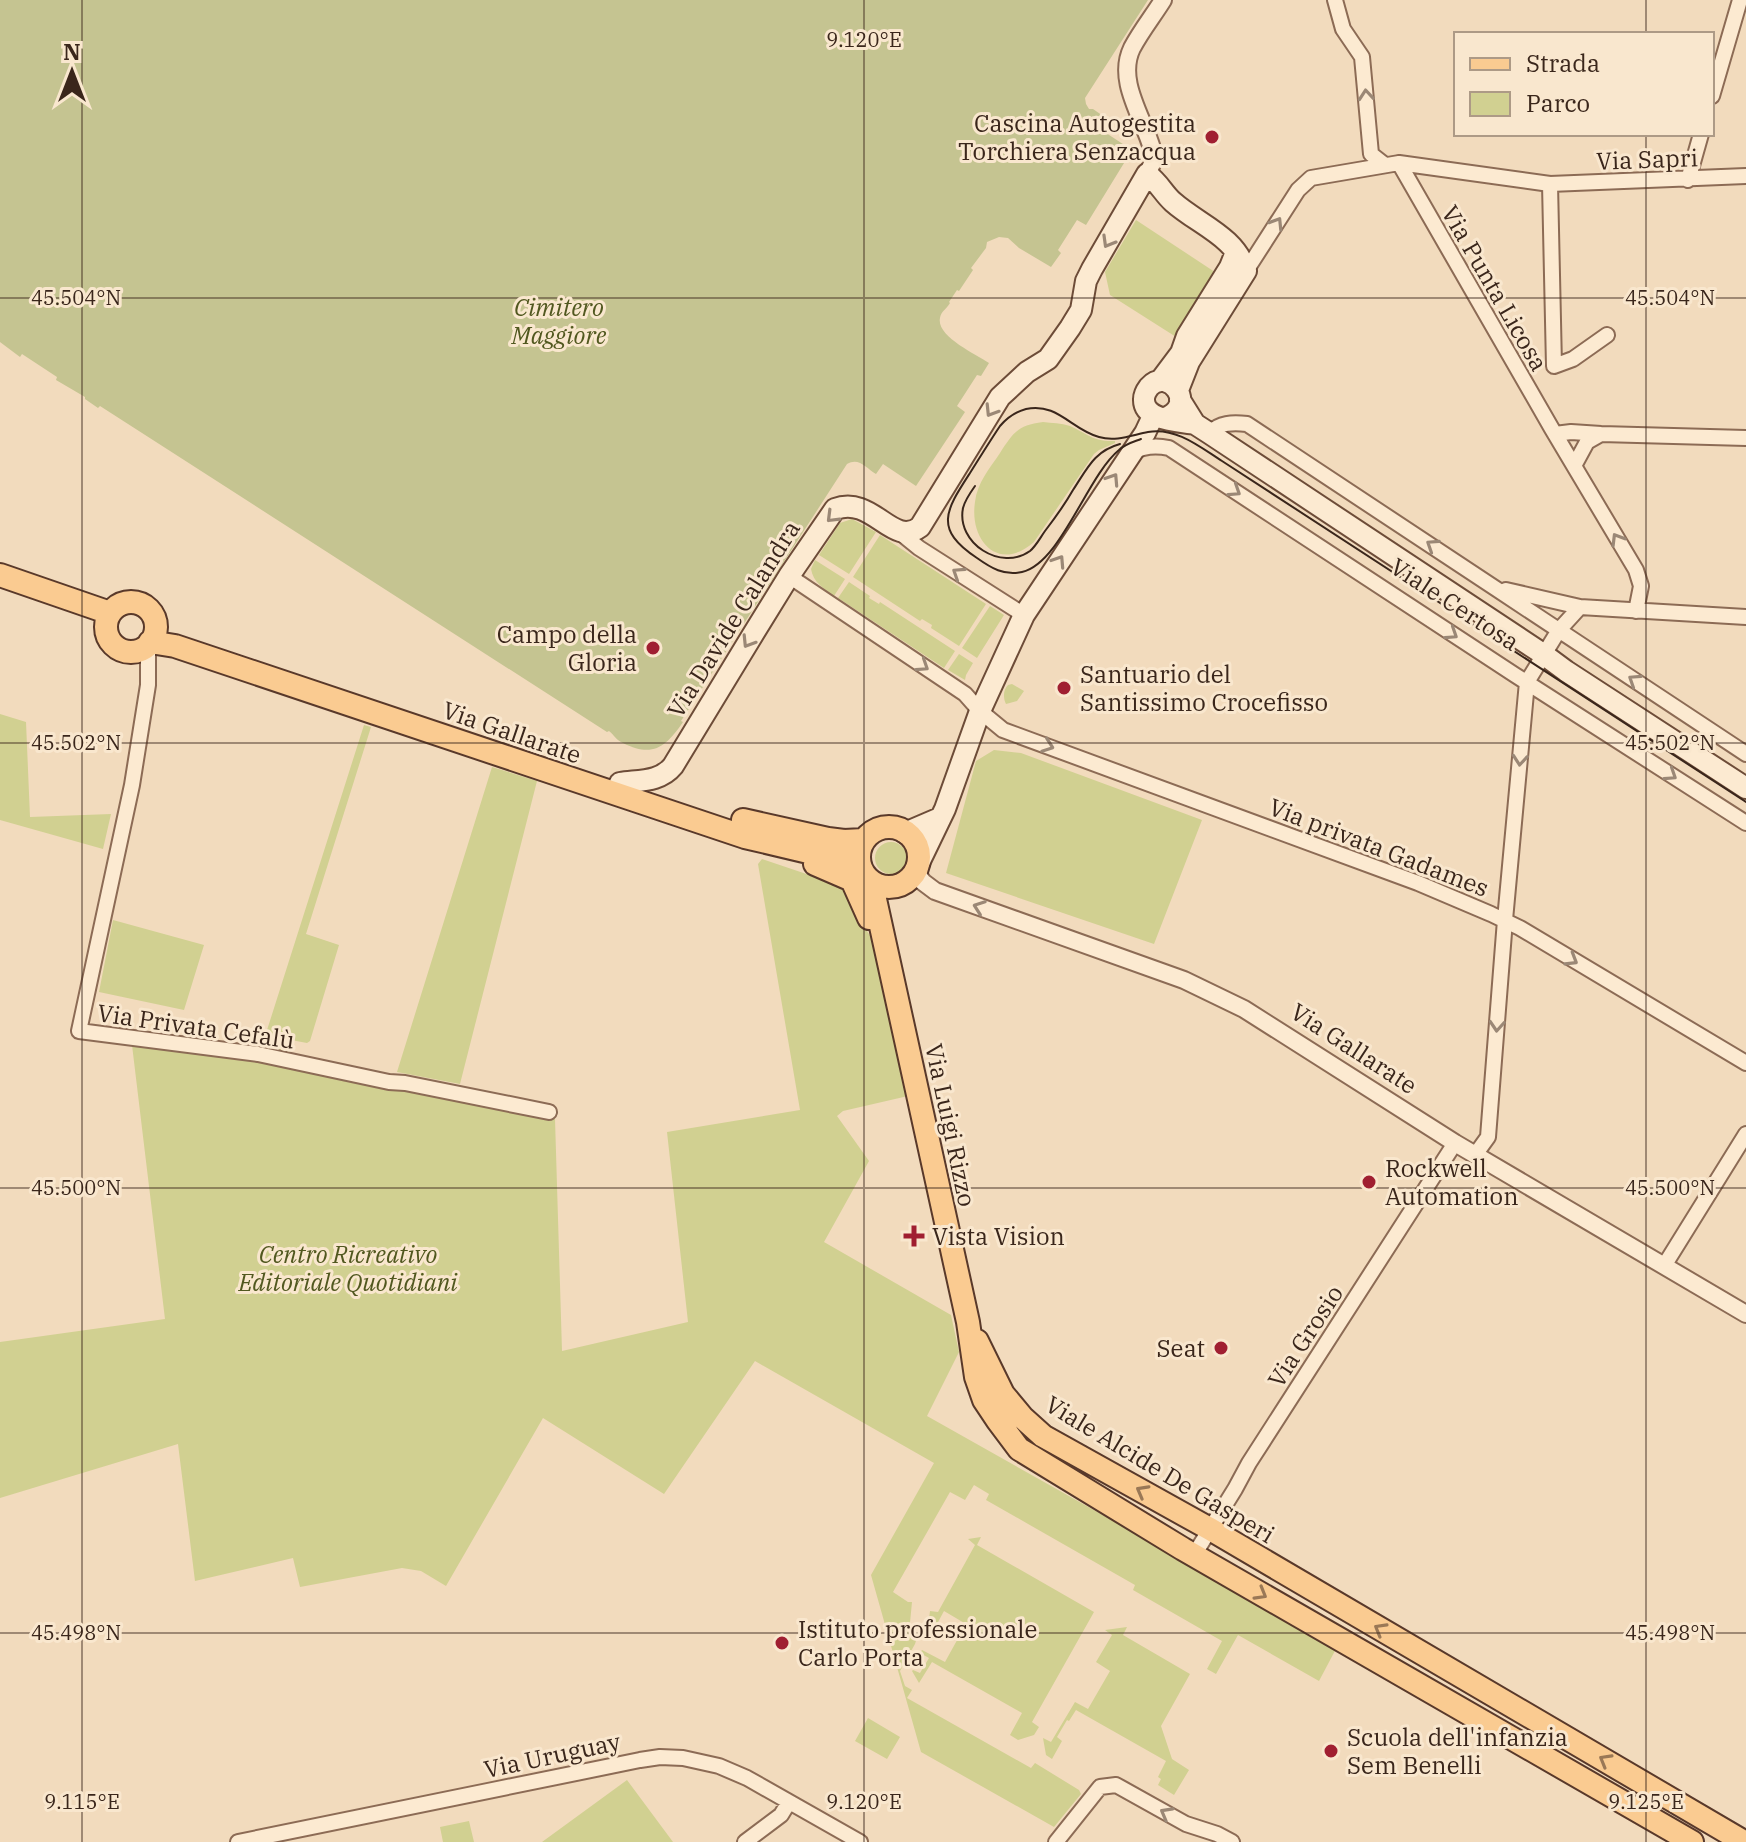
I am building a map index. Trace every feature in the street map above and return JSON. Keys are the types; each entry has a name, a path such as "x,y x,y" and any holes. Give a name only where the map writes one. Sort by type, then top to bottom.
{"main road":[{"path":"1151,167 1171,201 1228,241 1241,258 1246,271 1173,391"},
{"path":"895,529 909,532 920,527 1000,397 1027,372 1048,359 1070,328 1081,310 1086,281 1092,269 1151,167"},
{"path":"745,837 852,880 869,920 884,938 912,873 945,809 980,711 1024,615 1145,433 1159,417 1176,412 1173,391 1187,336 1236,252"},
{"path":"1159,417 1144,405 1144,394 1150,385 1173,391"},
{"name":"Viale Certosa","path":"1173,391 1202,429"},
{"name":"Viale Certosa","path":"1159,417 1202,429 1746,788"},
{"name":"Via Davide Calandra","path":"620,783 657,778 673,766 789,576 835,509 859,507 895,529"},
{"name":"Via Gallarate","path":"0,575 108,621"},
{"name":"Via Gallarate","path":"0,587 108,621"},
{"name":"Via Gallarate","path":"124,603 139,603 152,612 155,618 152,639 138,652 125,652 112,644 108,621 115,607 124,603"},
{"name":"Via Gallarate","path":"152,639 749,822 844,841 864,840 883,828 891,827 905,833"},
{"name":"Via Gallarate","path":"152,639 745,837 865,872 887,887 912,873"},
{"path":"912,873 917,847 905,833 940,818"},
{"path":"864,840 861,847 865,872"},
{"name":"Via Luigi Rizzo","path":"865,872 884,938 968,1322"},
{"path":"968,1322 976,1377 984,1400 1019,1449 1194,1555 1692,1842"},
{"name":"Viale Alcide De Gasperi","path":"968,1322 1003,1394 1043,1436 1210,1529 1744,1842"}],"street":[{"path":"1151,167 1153,150 1132,93 1128,61 1131,49 1163,0"},
{"name":"Via Punta Licosa","path":"1335,0 1343,29 1362,57 1371,154 1392,164 1574,466 1640,580 1636,611"},
{"path":"1714,89 1740,0"},
{"path":"1688,180 1700,136"},
{"name":"Via Sapri","path":"1246,271 1298,190 1311,178 1392,164 1550,184 1746,176"},
{"path":"1550,184 1554,366 1573,359 1607,335"},
{"name":"Viale Certosa","path":"1202,429 1233,422 1247,424 1746,754"},
{"path":"1555,434 1746,438"},
{"path":"1574,466 1587,442 1601,434"},
{"name":"Viale Certosa","path":"1131,452 1152,446 1169,448 1746,823"},
{"path":"895,529 919,548 1024,615"},
{"name":"Via privata Gadames","path":"789,576 965,694 1003,730 1418,883 1505,920 1746,1063"},
{"name":"Viale Certosa","path":"1498,588 1580,607 1559,630"},
{"path":"1580,607 1746,617"},
{"path":"1475,1155 1488,1137 1527,682 1559,630"},
{"name":"Via Privata Cefalù","path":"152,639 132,785 79,1031 258,1054 549,1112"},
{"name":"Via Gallarate","path":"912,873 935,891 1184,980 1244,1009 1455,1143 1746,1314"},
{"path":"1664,1266 1746,1134"},
{"name":"Via Grosio","path":"1194,1555 1249,1463 1455,1143"},
{"name":"Via Uruguay","path":"238,1842 656,1757 683,1758 719,1766 860,1842"},
{"path":"1056,1842 1100,1787 1116,1785 1186,1824 1232,1842"},
{"path":"745,1842 781,1815 789,1802"}],"green space":[{"name":"Cimitero Maggiore","path":"0,0 1148,0 1085,98 1089,109 1106,118 1100,129 1132,150 1086,225 1077,220 1051,267 1008,238 999,237 987,242 971,268 973,270 941,314 940,325 950,338 989,363 981,376 977,375 957,406 965,412 916,486 883,464 876,474 859,463 847,464 683,722 664,744 643,750 621,742 609,731 100,406 98,408 56,380 57,377 0,342"},
{"path":"1136,220 1233,284 1195,349 1110,295 1105,272"},
{"path":"1043,422 1067,425 1096,439 1115,443 1094,454 1034,542 1021,551 998,553 982,540 977,529 974,516 978,488 1013,435 1028,425"},
{"path":"852,519 876,532 849,574 819,555 840,523"},
{"path":"880,535 986,604 959,646 931,628 932,625 922,619 920,621 853,577"},
{"path":"815,560 845,579 834,596 814,578 811,569"},
{"path":"849,582 869,598 955,651 944,668 838,598"},
{"path":"990,606 1004,615 977,658 962,648"},
{"path":"959,654 973,663 965,680 948,670"},
{"path":"1012,684 1024,691 1017,701 1006,704 1004,692"},
{"path":"0,714 26,722 30,817 111,814 103,849 0,820"},
{"path":"364,725 371,727 306,934 339,945 310,1041 291,1040 288,1054 261,1049"},
{"path":"994,750 1021,753 1202,820 1154,944 946,873 976,761"},
{"path":"492,767 537,781 460,1084 397,1072"},
{"path":"891,842 902,847 907,858 902,869 891,874 880,869 875,858 880,847"},
{"name":"Centro Ricreativo Editoriale Quotidiani","path":"762,859 839,885 850,897 859,919 875,943 908,1096 843,1111 837,1116 869,1161 824,1242 951,1315 959,1352 927,1416 1337,1647 1319,1681 1238,1635 1216,1674 1207,1669 1222,1641 1133,1590 1135,1585 986,1500 989,1494 974,1485 965,1500 950,1492 893,1592 912,1602 909,1633 918,1634 900,1671 905,1686 912,1690 907,1698 1031,1768 1035,1763 1079,1790 1081,1794 1054,1827 921,1752 871,1575 934,1463 755,1361 664,1494 543,1418 446,1586 421,1571 402,1568 300,1587 293,1558 195,1581 178,1444 0,1498 0,1342 165,1319 132,1045 256,1060 555,1119 562,1351 688,1322 667,1132 800,1110 758,864"},
{"path":"113,920 204,945 184,1010 99,992"},
{"path":"981,1537 977,1545 1094,1612 1032,1722 1039,1727 1034,1735 1018,1740 1010,1735 1022,1713 932,1662 919,1683 912,1671 920,1673 929,1658 920,1653 922,1650 945,1662 966,1624 944,1611 937,1624 929,1619 930,1611 938,1612 975,1545 968,1539"},
{"path":"1127,1627 1123,1635 1190,1674 1161,1726 1172,1759 1189,1770 1174,1795 1158,1785 1161,1779 1158,1777 1166,1761 1076,1710 1057,1737 1062,1741 1052,1759 1046,1755 1043,1738 1051,1742 1075,1702 1088,1709 1110,1671 1096,1662 1112,1635 1105,1630"},
{"path":"868,1718 900,1737 887,1759 855,1741"},
{"path":"627,1780 673,1842 542,1842"},
{"path":"469,1821 474,1842 443,1842 440,1827"}],"tram line":[{"path":"1141,439 1124,446 1107,462 1049,553 1022,572 1004,572 987,565 963,548 949,528 950,509 962,486 1000,426 1022,410 1047,409 1089,434 1105,438 1158,431 1178,435 1746,802"},
{"path":"975,486 963,508 966,532 973,543 994,556 1019,557 1036,544 1092,462 1104,451 1120,444"}],"place":[{"name":"Cascina Autogestita Torchiera Senzacqua","path":"1212,137"},
{"name":"Campo della Gloria","path":"653,648"},
{"name":"Santuario del Santissimo Crocefisso","path":"1064,688"},
{"name":"Rockwell Automation","path":"1369,1182"},
{"name":"Vista Vision","path":"914,1236"},
{"name":"Seat","path":"1221,1348"},
{"name":"Istituto professionale Carlo Porta","path":"782,1643"},
{"name":"Scuola dell'infanzia Sem Benelli","path":"1331,1751"}]}
